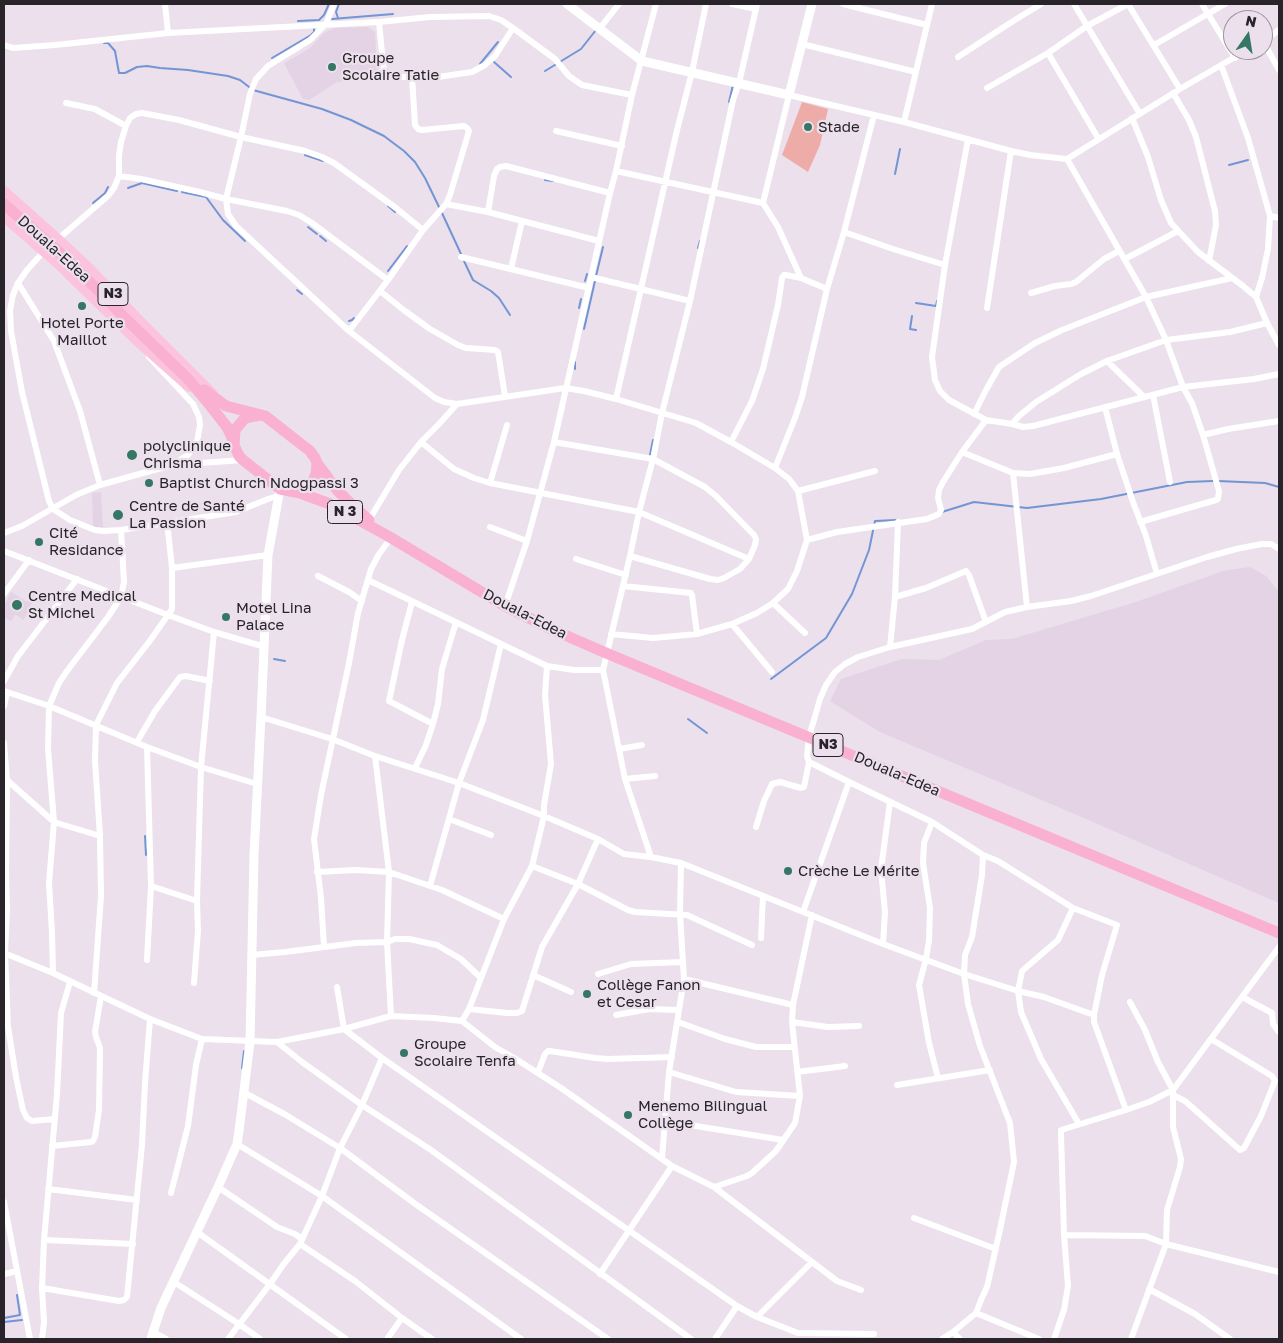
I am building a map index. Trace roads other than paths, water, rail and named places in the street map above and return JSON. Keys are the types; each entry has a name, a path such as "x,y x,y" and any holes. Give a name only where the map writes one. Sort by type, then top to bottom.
{"highway":[{"name":"Douala-Edea","path":"4,204 68,260 188,379 214,402"},
{"name":"N3","path":"214,402 269,418 310,451 317,463"},
{"name":"N3","path":"214,402 234,440 235,450 243,460 279,493"},
{"path":"234,440 235,430 244,419 249,416 260,415"},
{"path":"279,493 300,493 306,490 316,474 317,463"},
{"name":"N 3","path":"317,463 337,490 390,537"},
{"name":"N 3","path":"300,493 330,504 390,537"},
{"name":"Douala-Edea","path":"390,537 506,606 551,629 1279,933"}],"main road":[{"path":"567,4 642,61 789,96 812,4"},
{"name":"N3","path":"4,191 58,239 202,382 214,402"},
{"name":"N3","path":"4,217 80,284 138,342 214,402"},
{"path":"152,1336 161,1308 237,1144 245,1093 250,1042 257,784 262,718 268,555 279,493"}],"street":[{"path":"165,4 168,33"},
{"path":"334,4 326,24 310,40 268,66 256,79 250,94 226,199 228,214 236,226 349,331 429,394 444,402 457,404 565,388 616,399 696,423 775,468 789,479 798,491 807,540 797,571 788,589 773,603 757,613 732,624 697,634 654,638 611,634"},
{"path":"600,28 619,4"},
{"path":"506,606 527,541 554,442 632,95 656,4"},
{"path":"616,399 706,4"},
{"path":"651,857 625,779 603,670 624,586 662,413 690,301 733,100 739,83 757,6 732,4"},
{"path":"843,4 927,24"},
{"path":"904,122 932,4"},
{"path":"958,57 1042,4"},
{"path":"1074,4 1140,114"},
{"path":"987,88 1048,53 1087,26 1128,4 1180,89"},
{"path":"1202,4 1223,39"},
{"path":"1154,44 1225,4"},
{"path":"4,45 14,48 168,33 379,22 430,17 489,16 501,20 555,59 576,82 588,87 632,95"},
{"path":"379,22 384,74 389,77 438,77 472,72 485,66 495,56 513,28"},
{"path":"1279,30 1263,41 1279,70"},
{"path":"802,44 916,72"},
{"path":"1048,53 1098,138"},
{"path":"763,203 789,96 904,122 1011,151 1067,159 1098,138 1231,60"},
{"path":"1222,65 1248,138 1270,216 1268,249 1256,297"},
{"path":"349,331 423,230 446,204 469,131 464,126 418,129 415,125 412,77"},
{"path":"1173,94 1189,120 1196,137 1215,211 1216,225 1209,262"},
{"path":"66,103 95,109 126,126"},
{"path":"58,239 108,196 114,188 119,176 120,149 126,126 130,118 142,113 180,120 241,137 305,151 322,157 334,163 423,230"},
{"path":"775,468 802,397 827,289 844,232 874,115"},
{"path":"1132,118 1171,223 1209,262 1256,297 1279,346"},
{"path":"556,131 622,146"},
{"path":"968,139 945,265 932,357 935,380 940,391 949,400 986,420 1023,427 1183,387 1254,379 1279,374"},
{"path":"987,308 1011,151"},
{"path":"1067,159 1125,259 1166,340 1183,387 1192,403 1219,491 1218,499 1140,522"},
{"path":"488,212 494,176 497,169 506,166 610,193"},
{"path":"616,171 763,203 778,227 801,278"},
{"path":"119,176 141,179 299,215 388,280"},
{"path":"446,204 488,212 599,241"},
{"path":"1270,216 1279,218"},
{"path":"511,269 522,221"},
{"path":"1125,259 1178,231"},
{"path":"844,232 945,265"},
{"path":"1031,293 1076,282 1104,259 1119,251"},
{"path":"44,252 18,283 10,310 11,331 22,392 49,501 53,509 70,520 95,530 120,530 236,512 279,493"},
{"path":"461,257 589,288"},
{"path":"732,442 752,401 763,369 778,305 782,278 786,275 801,278 827,289"},
{"path":"591,277 690,301"},
{"path":"974,414 999,367 1035,344 1062,330 1146,298 1232,278"},
{"path":"18,283 54,341 80,411 100,485"},
{"path":"380,291 430,329 458,345 466,348 495,350 498,352 506,396"},
{"path":"1012,424 1036,402 1106,361 1166,340 1230,332 1267,323"},
{"path":"138,342 161,371 193,404 199,417 200,425 197,442 188,455 172,465"},
{"path":"1106,361 1144,397"},
{"path":"1152,395 1170,482"},
{"path":"369,520 399,470 421,442 457,404"},
{"path":"1105,407 1117,454 1157,574"},
{"path":"807,540 837,532 927,519 939,514 941,510 938,498 939,490 943,482 986,420"},
{"path":"1203,435 1279,421"},
{"path":"490,483 507,425"},
{"path":"421,442 454,469 474,478 490,483 639,512 749,559"},
{"path":"554,442 653,459 705,487 754,534 756,539 749,559 740,569 718,580 630,556"},
{"path":"962,452 1013,473 1030,474 1064,468 1117,454"},
{"path":"4,533 22,526 76,495 100,485 172,465 243,460"},
{"path":"798,491 875,470"},
{"path":"1013,473 1027,607"},
{"path":"94,993 101,896 100,836 94,761 96,725 117,683 172,609 172,568 167,522"},
{"path":"890,647 895,597 898,522"},
{"path":"490,527 527,541"},
{"path":"53,973 49,883 54,822 48,749 49,706 63,677 121,597 124,582 120,530"},
{"path":"324,947 321,898 314,839 321,795 358,613 375,560 390,537"},
{"path":"1126,1110 1094,1022 1102,975 1117,925 1073,908 998,861 983,855 932,822 809,762 806,756 809,737 826,685 835,672 858,657 890,647 972,629 1004,612 1091,596 1236,549 1271,544 1279,549"},
{"path":"4,551 214,632 265,647"},
{"path":"172,568 268,555"},
{"path":"576,559 626,575"},
{"path":"4,594 28,560"},
{"path":"895,597 926,588 966,571 986,622"},
{"path":"318,576 362,601"},
{"path":"4,682 18,656 77,579"},
{"path":"368,580 548,666 574,670 603,670"},
{"path":"624,586 691,593 697,634"},
{"path":"412,602 389,701 433,724"},
{"path":"773,603 805,633"},
{"path":"415,768 426,746 433,724 438,704 442,669 456,622"},
{"path":"732,624 772,672"},
{"path":"194,983 198,931 197,901 201,767 214,632"},
{"path":"430,886 459,783 483,720 501,644"},
{"path":"462,1021 469,1009 504,919 532,866 544,816 544,800 551,764 545,695 548,666"},
{"path":"137,742 151,716 180,677 186,676 210,680"},
{"path":"4,706 6,691 49,706 147,747 201,767 257,784"},
{"path":"262,718 459,783 598,839 624,854 681,863 883,944 964,974 1018,991 1044,996 1094,1015"},
{"path":"4,742 7,910 4,953 8,1027 16,1077 27,1118 32,1121 55,1119"},
{"path":"619,749 642,745"},
{"path":"147,747 150,886 147,960"},
{"path":"375,756 389,872 387,942 391,1016"},
{"path":"756,828 764,801 772,784 780,782 801,788 804,787 809,762"},
{"path":"625,779 655,776"},
{"path":"6,780 54,822 100,836"},
{"path":"803,912 849,782"},
{"path":"883,944 885,912 881,869 890,802"},
{"path":"448,819 491,835"},
{"path":"932,822 924,843 923,863 930,908 930,940 919,991 938,1078"},
{"path":"469,1009 507,1013 522,1011 546,938 578,884 598,839"},
{"path":"942,1339 976,1313 987,1287 1014,1162 1010,1122 980,1046 968,1004 964,974 965,955 972,937 982,875 983,855"},
{"path":"662,1158 669,1072 684,978 680,914 681,863"},
{"path":"532,866 578,884 628,910 687,915 752,945"},
{"path":"317,872 356,870 389,872 430,886 504,919"},
{"path":"150,886 197,901"},
{"path":"761,938 763,896"},
{"path":"1073,908 1058,940 1022,971 1018,991 1021,1012 1042,1059 1079,1124"},
{"path":"714,1187 752,1173 776,1151 795,1123 800,1096 792,1022 793,1005 812,915"},
{"path":"251,955 409,939 437,945 461,959 481,978"},
{"path":"1054,1339 1064,1310 1068,1286 1064,1235 1061,1130 1126,1110 1173,1092 1279,948"},
{"path":"4,953 53,973 150,1019 202,1039 277,1042 344,1029 391,1016 462,1021 495,1046 538,1072 672,1166 714,1187 837,1281 862,1290"},
{"path":"598,974 631,964 683,962"},
{"path":"533,975 571,992"},
{"path":"684,978 793,1005"},
{"path":"42,1339 44,1322 42,1288 44,1240 55,1119 61,1013 70,982"},
{"path":"337,987 344,1029 382,1058 736,1306 798,1334 874,1334"},
{"path":"52,1146 91,1142 95,1137 99,1110 100,1048 95,1032 102,996"},
{"path":"1242,997 1272,1013 1273,1024 1279,1032"},
{"path":"1130,1002 1173,1092 1173,1127 1181,1159 1167,1210 1166,1244 1131,1339"},
{"path":"616,1015 648,1009 680,1010"},
{"path":"42,1288 120,1301 127,1297 137,1200 150,1019"},
{"path":"678,1022 725,1039 756,1047 794,1047"},
{"path":"792,1022 828,1027 859,1026"},
{"path":"171,1193 188,1126 196,1065 202,1039"},
{"path":"1173,1092 1240,1150 1244,1148 1261,1116 1275,1081 1272,1076 1211,1039"},
{"path":"277,1042 362,1105 431,1150 691,1339"},
{"path":"538,1072 548,1051 608,1059 672,1057"},
{"path":"228,1339 301,1241 322,1196 340,1148 362,1105 382,1058"},
{"path":"797,1072 845,1066"},
{"path":"897,1085 990,1070"},
{"path":"669,1072 736,1092 800,1096"},
{"path":"245,1093 286,1115 340,1148 608,1339"},
{"path":"666,1122 783,1140"},
{"path":"237,1144 322,1196 521,1339"},
{"path":"600,1274 672,1166"},
{"path":"218,1187 277,1227 296,1234 301,1241 432,1339"},
{"path":"48,1189 137,1200"},
{"path":"4,1202 6,1224 30,1339"},
{"path":"914,1218 996,1248"},
{"path":"197,1232 346,1339"},
{"path":"1064,1235 1145,1236 1166,1244 1279,1272"},
{"path":"44,1240 133,1244"},
{"path":"757,1316 812,1262"},
{"path":"4,1274 17,1271"},
{"path":"174,1282 260,1339"},
{"path":"1149,1289 1195,1314 1230,1339"},
{"path":"715,1339 736,1306"},
{"path":"976,1313 1039,1339"},
{"path":"387,1339 402,1318"},
{"path":"953,1332 960,1339"},
{"path":"152,1336 166,1339"}],"waterway":[{"path":"298,21 319,20 324,15 329,4"},
{"path":"338,18 336,12 339,4"},
{"path":"332,19 393,14"},
{"path":"272,58 311,35 314,29"},
{"path":"545,71 581,49 596,30"},
{"path":"480,64 498,42"},
{"path":"104,43 108,43 115,51 119,73 147,66 228,76 240,80 253,90 322,109 384,136 415,162 440,209"},
{"path":"494,62 511,77"},
{"path":"729,102 733,85"},
{"path":"895,174 900,149"},
{"path":"305,155 323,161"},
{"path":"1229,165 1248,160"},
{"path":"545,180 553,181"},
{"path":"128,188 142,183 177,191"},
{"path":"93,203 105,193 108,187"},
{"path":"182,192 206,197 223,220 245,241"},
{"path":"388,206 395,212"},
{"path":"442,213 461,254"},
{"path":"308,227 317,234"},
{"path":"320,236 326,241"},
{"path":"698,248 700,241"},
{"path":"388,271 407,246"},
{"path":"596,276 603,247"},
{"path":"464,261 473,280 499,298 510,315"},
{"path":"585,281 587,274"},
{"path":"584,329 595,281"},
{"path":"297,290 302,294"},
{"path":"579,308 581,299"},
{"path":"916,303 936,306 937,301"},
{"path":"912,316 910,329 916,330"},
{"path":"349,321 354,318"},
{"path":"575,362 575,369"},
{"path":"650,455 653,440"},
{"path":"942,512 974,502 1027,508 1101,499 1187,482 1213,481"},
{"path":"1218,481 1265,483 1279,487"},
{"path":"771,679 826,638 852,594 869,550 875,521 896,520"},
{"path":"274,659 285,661"},
{"path":"688,719 707,733"},
{"path":"145,836 146,855"},
{"path":"242,1068 244,1051"},
{"path":"4,1318 20,1315 17,1295"},
{"path":"4,1322 22,1320"}],"place":[{"name":"Groupe Scolaire Tatie","path":"332,67"},
{"name":"Stade","path":"808,127"},
{"name":"Hotel Porte Maillot","path":"82,306"},
{"name":"polyclinique Chrisma","path":"132,455"},
{"name":"Baptist Church Ndogpassi 3","path":"149,483"},
{"name":"Centre de Santé La Passion","path":"118,515"},
{"name":"Cité Residance","path":"39,542"},
{"name":"Centre Medical St Michel","path":"17,605"},
{"name":"Motel Lina Palace","path":"226,617"},
{"name":"Crèche Le Mérite","path":"788,871"},
{"name":"Collège Fanon et Cesar","path":"587,994"},
{"name":"Groupe Scolaire Tenfa","path":"404,1053"},
{"name":"Menemo Bilingual Collège","path":"628,1115"}]}
